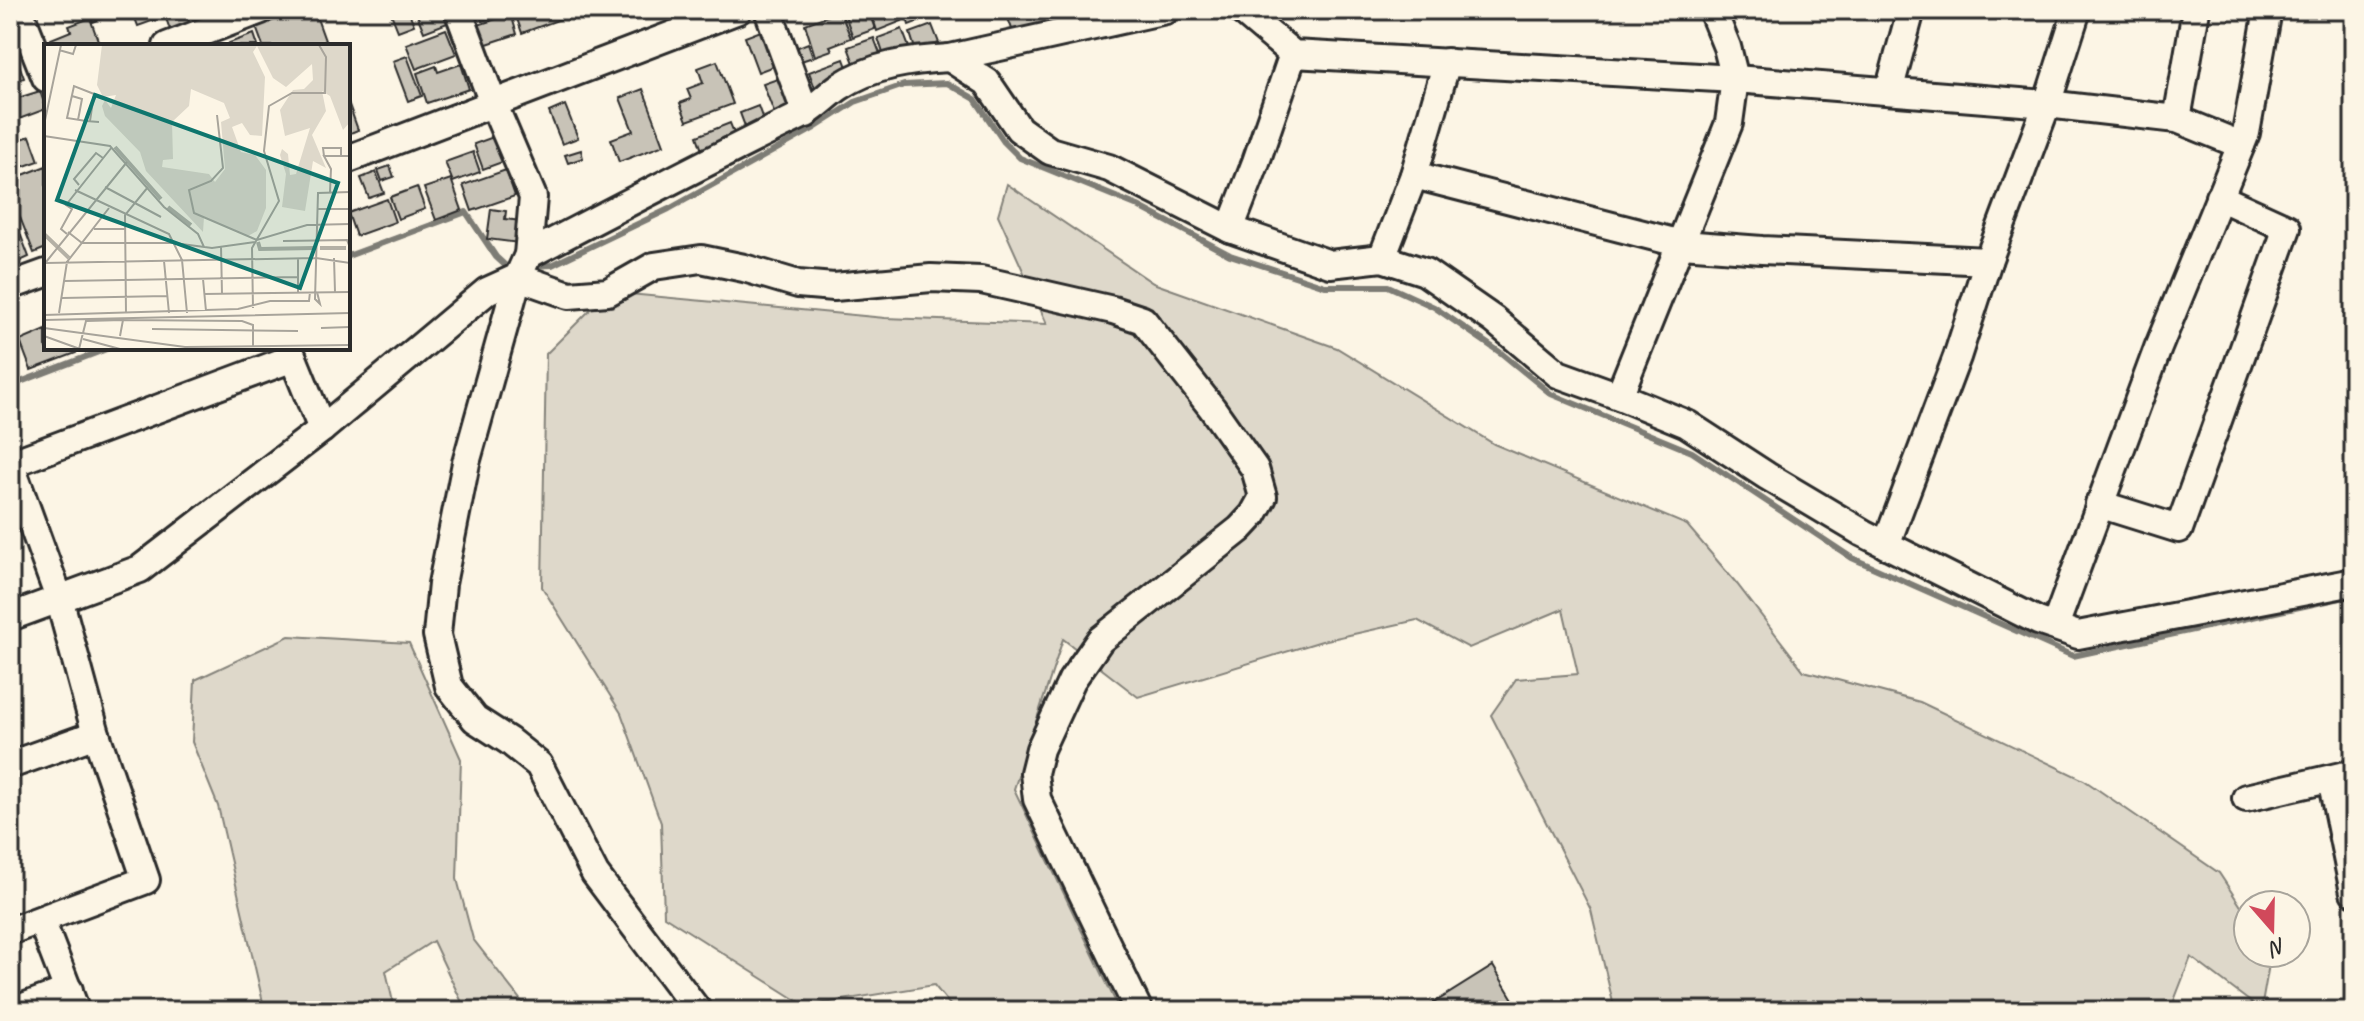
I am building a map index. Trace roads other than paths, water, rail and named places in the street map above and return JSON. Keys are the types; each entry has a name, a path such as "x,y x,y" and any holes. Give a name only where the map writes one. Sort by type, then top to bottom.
{"street":[{"path":"19,10 44,73"},
{"path":"172,44 261,10"},
{"path":"458,10 533,197 523,266 466,463 442,584 437,635 443,661 449,686 475,719 539,765 595,874 698,1011"},
{"path":"350,158 738,10"},
{"path":"768,10 806,114"},
{"path":"10,617 140,569 322,429 487,291 523,266 718,156 806,114 840,86 877,69 913,60 950,58 1166,10"},
{"path":"1241,10 1293,54 1735,79 2047,104 2177,119 2241,145"},
{"path":"1619,396 1729,123 1735,79 1727,47 1712,10"},
{"path":"1889,91 1911,10"},
{"path":"1886,545 1957,357 2077,10"},
{"path":"2177,119 2196,10"},
{"path":"2055,626 2158,348 2246,133 2268,10"},
{"path":"1230,229 1293,54"},
{"path":"950,58 987,82 1019,129 1050,151 1109,168 1230,229 1330,264 1382,258 1425,272 1494,320 1558,374 1687,424 1767,476 1886,545 2038,621 2078,635 2354,582"},
{"path":"1382,258 1414,175 1447,62"},
{"path":"1414,175 1682,244 1988,261"},
{"path":"2099,504 2179,529 2287,228 2219,197"},
{"path":"523,266 569,295 608,292 654,266 701,259 798,284 834,287 931,278 981,280 1113,310 1143,320 1255,469 1263,497 1240,529 1100,640 1072,680 1040,749 1034,773 1037,799 1139,1011"},
{"path":"10,286 44,274"},
{"path":"10,931 146,880 96,734 59,598 10,464 291,353 322,429"},
{"path":"10,765 96,734"},
{"path":"2246,798 2342,776 2354,892"},
{"path":"13,1011 73,1000 41,920"}],"waterway":[{"path":"530,266 552,265 669,209 813,129 855,102 904,85 947,83 975,99 1004,142 1020,158 1138,206 1230,255 1325,286 1388,286 1434,307 1501,353 1551,394 1692,452 1852,558 2073,656 2350,596"},
{"path":"350,255 466,212 496,257 508,268 515,267"},
{"path":"10,386 104,350"}]}
